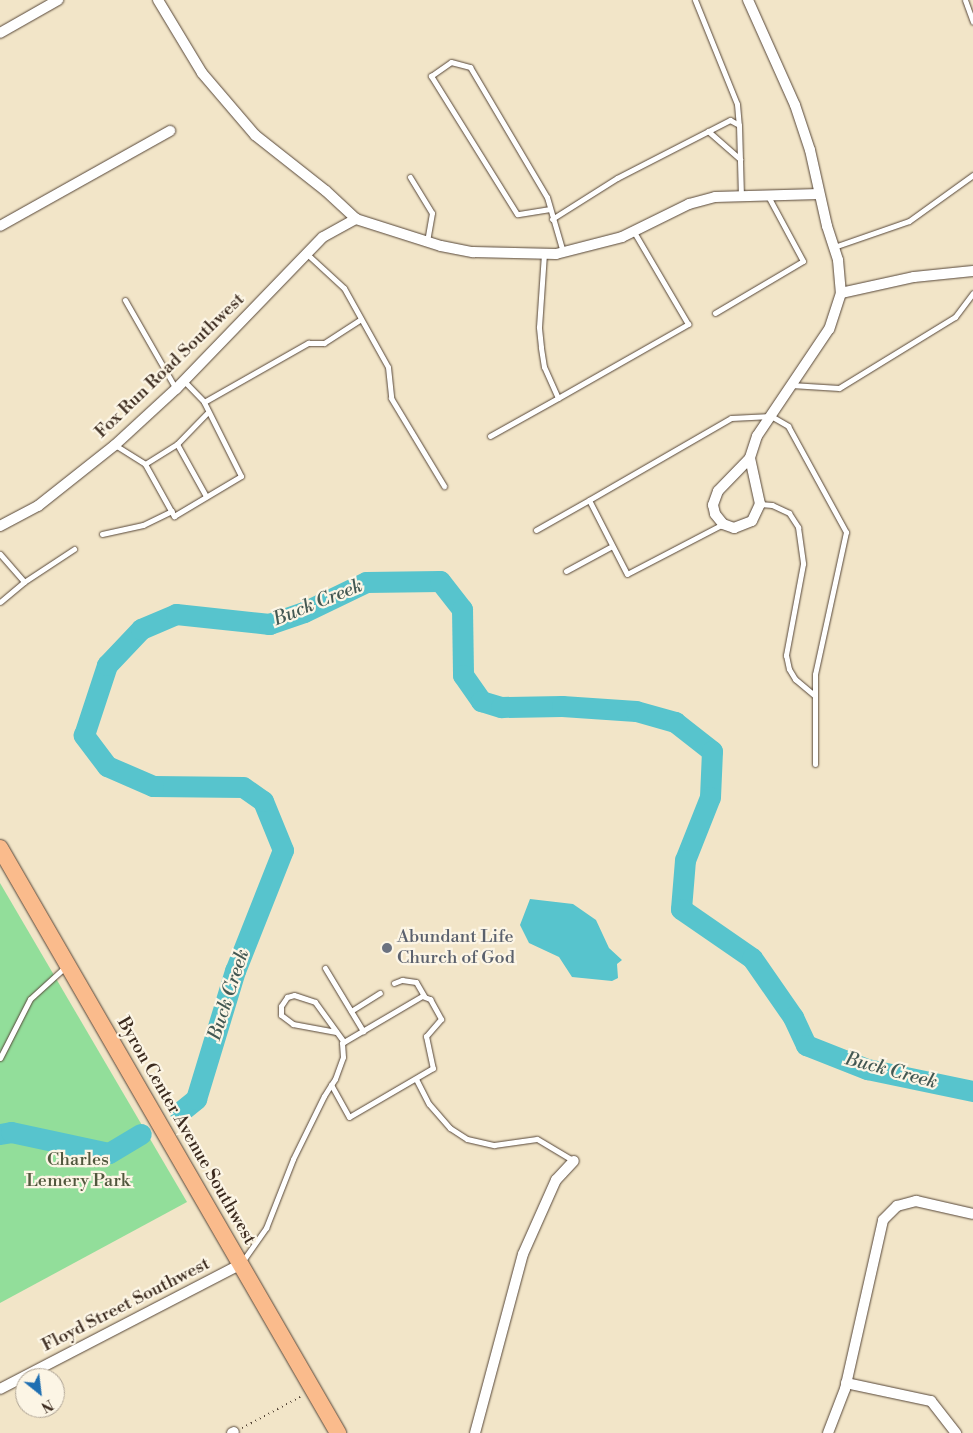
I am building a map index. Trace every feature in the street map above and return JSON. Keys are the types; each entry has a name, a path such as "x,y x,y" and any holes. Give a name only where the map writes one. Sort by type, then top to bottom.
{"main road":[{"name":"Byron Center Avenue Southwest","path":"0,848 338,1433"}],"street":[{"path":"0,33 58,0"},
{"path":"158,0 218,95 255,135 326,191 356,219 427,241 473,252 544,254 563,252 634,232 689,204 715,197 819,194"},
{"path":"748,0 795,105 834,247 841,293 829,330 757,436 750,458 718,491 713,505 723,524 734,528 745,526 752,521 760,504 750,458"},
{"path":"0,226 170,131"},
{"name":"Fox Run Road Southwest","path":"0,526 38,506 115,445 176,389 323,237 356,219"},
{"path":"841,293 914,277 973,272"},
{"path":"475,1433 523,1254 556,1180 574,1160"},
{"path":"828,1433 846,1383 882,1220 897,1206 916,1201 973,1214"},
{"name":"Floyd Street Southwest","path":"0,1389 241,1264"},
{"path":"846,1383 931,1401 956,1433"}],"lane":[{"path":"695,0 737,104 741,196"},
{"path":"965,0 973,22"},
{"path":"550,209 517,214 431,76 451,62 470,67 547,197 563,252"},
{"path":"552,219 617,178 708,131 730,120 739,125"},
{"path":"708,131 740,159"},
{"path":"834,247 909,221 973,175"},
{"path":"410,177 432,213 427,241"},
{"path":"715,313 803,261 768,195"},
{"path":"490,436 688,324 634,232"},
{"path":"306,253 344,288 388,367 391,398 444,486"},
{"path":"544,254 539,327 544,367 558,398"},
{"path":"790,385 839,388 955,317 973,293"},
{"path":"125,300 176,389"},
{"path":"204,402 308,342 324,343 362,320"},
{"path":"115,445 145,464 174,516 241,476 207,413 204,402 184,380"},
{"path":"145,464 177,444 207,413"},
{"path":"536,530 731,418 771,416 788,426 846,532 815,674 815,764"},
{"path":"177,444 206,496"},
{"path":"589,500 627,574 723,524"},
{"path":"760,504 772,505 789,513 798,527 803,564 786,655 788,669 795,680 815,696"},
{"path":"102,534 144,525 172,511"},
{"path":"566,571 612,546"},
{"path":"0,602 24,582 74,549"},
{"path":"0,554 24,582"},
{"path":"0,1058 30,999 67,964"},
{"path":"325,968 362,1031"},
{"path":"331,1085 349,1116 433,1068 426,1036 441,1019 430,999 424,996 416,982 402,980 394,984"},
{"path":"351,1011 380,993"},
{"path":"336,1032 293,1024 281,1015 280,1006 287,997 294,995 315,1002 344,1042"},
{"path":"241,1264 266,1228 293,1159 331,1085 343,1057 342,1043 424,996"},
{"path":"416,1079 450,1128 467,1139 494,1145 537,1139 574,1160"}],"path":[{"path":"233,1433 313,1390"}],"green space":[{"name":"Charles Lemery Park","path":"0,883 187,1202 0,1303"}],"water":[{"path":"530,899 573,904 596,920 609,948 622,960 617,964 618,978 612,981 572,977 559,957 529,943 520,925"}],"waterway":[{"name":"Buck Creek","path":"180,1112 196,1099 235,971 283,850 263,801 243,787 153,786 107,766 84,735 107,665 141,629 176,614 269,624 304,612 366,582 440,581 462,609 463,675 481,701 501,707 562,706 636,711 675,722 712,751 710,797 685,860 681,909 752,958 793,1017 806,1045 867,1069 973,1091"},
{"name":"Buck Creek","path":"0,1134 11,1132 109,1153 141,1134"}],"place":[{"name":"Abundant Life Church of God","path":"387,948"}]}
